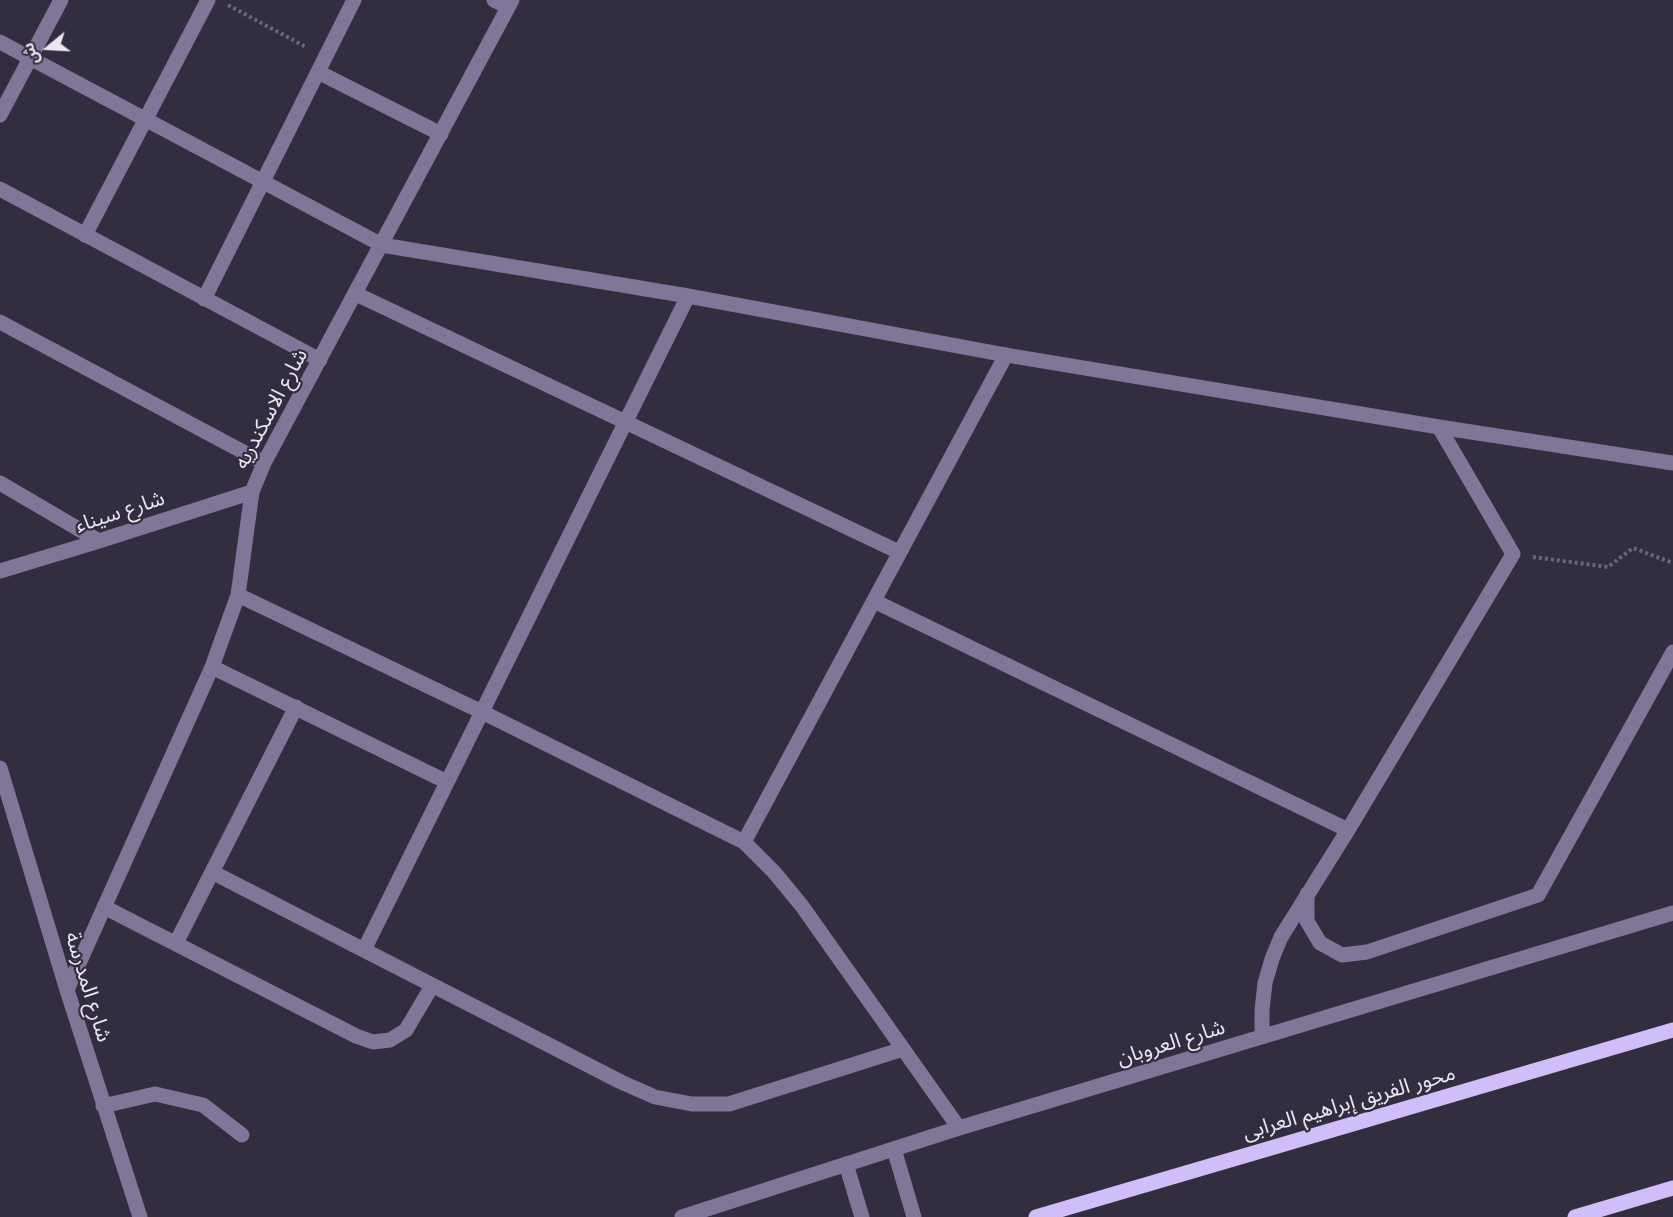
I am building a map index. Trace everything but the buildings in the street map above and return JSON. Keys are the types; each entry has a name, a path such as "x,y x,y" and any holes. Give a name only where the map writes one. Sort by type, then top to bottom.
{"main road":[{"name":"محور الفريق إبراهيم العرابى","path":"1036,1217 1673,1030"},
{"path":"1575,1217 1673,1188"}],"street":[{"path":"0,115 61,0"},
{"path":"85,235 208,0"},
{"path":"204,299 354,0"},
{"path":"494,0 510,4"},
{"name":"شارع الاسكندريه","path":"67,990 212,667 238,595 252,492 264,463 510,4"},
{"path":"0,42 382,245 688,296 1005,355 1439,427 1673,463"},
{"path":"318,72 441,134"},
{"path":"0,189 320,360"},
{"path":"356,294 899,552"},
{"path":"364,950 688,296"},
{"path":"0,322 264,463"},
{"path":"744,842 1005,355"},
{"path":"1262,1037 1265,983 1281,937 1348,830 1513,554 1439,427"},
{"path":"0,483 99,542"},
{"name":"شارع سيناء","path":"0,571 99,542 252,492"},
{"path":"238,595 482,712 744,842 774,872 801,906 959,1128"},
{"path":"874,601 1348,830"},
{"path":"1307,894 1307,921 1320,943 1342,954 1367,952 1538,896 1673,652"},
{"path":"212,667 447,782"},
{"path":"176,943 296,707"},
{"name":"شارع المدرسة","path":"0,768 103,1106 140,1217"},
{"path":"212,872 621,1082 655,1097 692,1104 729,1104 903,1049"},
{"path":"104,907 356,1036 373,1042 390,1040 406,1030 432,986"},
{"name":"شارع العروبان","path":"682,1217 959,1128 1673,913"},
{"path":"103,1106 155,1094 203,1105 242,1135"},
{"path":"894,1149 914,1217"},
{"path":"846,1164 862,1217"}],"path":[{"path":"220,0 325,57"},
{"path":"1513,554 1608,567 1633,548 1673,563"}]}
